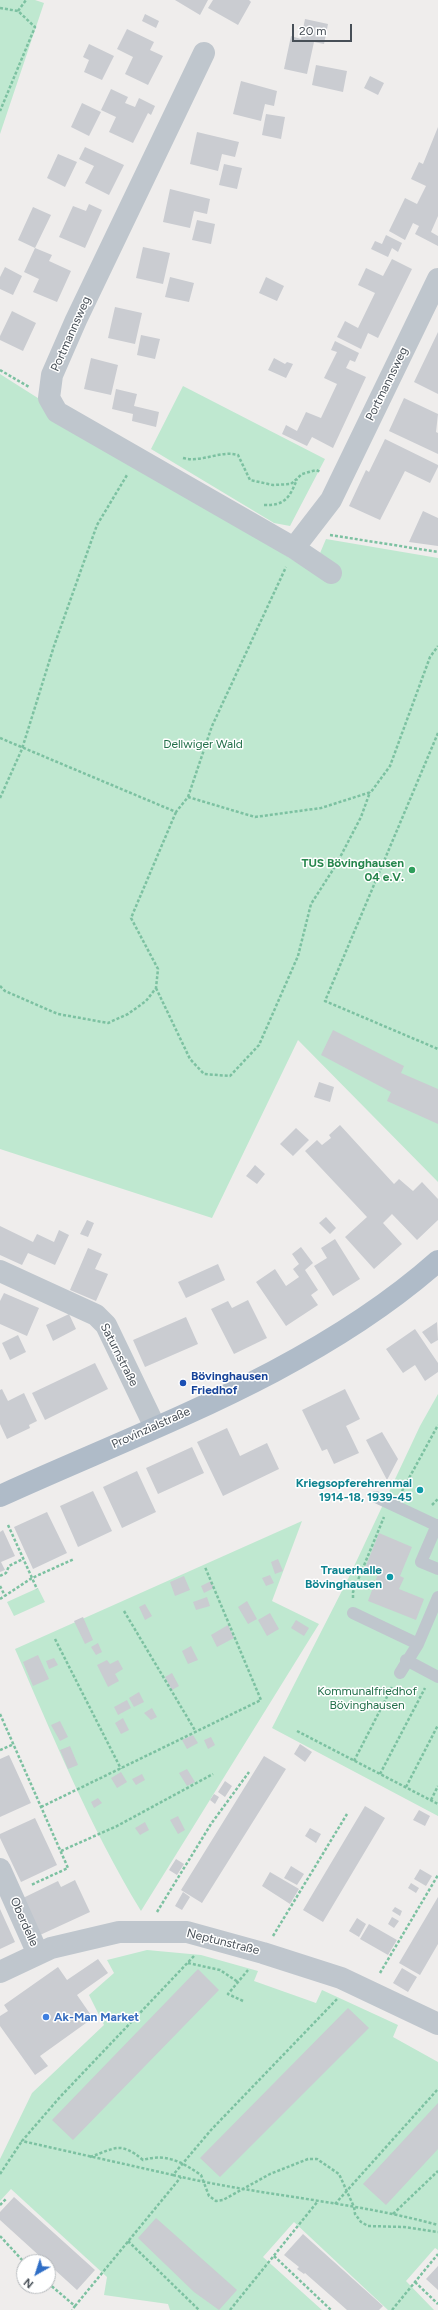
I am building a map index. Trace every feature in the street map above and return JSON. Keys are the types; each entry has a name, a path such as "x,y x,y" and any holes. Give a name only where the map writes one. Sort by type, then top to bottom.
{"main road":[{"name":"Provinzialstraße","path":"0,1496 257,1380 352,1326 406,1289 438,1261"}],"street":[{"name":"Portmannsweg","path":"49,398 52,374 76,320 204,53"},
{"name":"Portmannsweg","path":"294,548 331,500 438,279"},
{"path":"49,398 57,412 294,548 332,573"},
{"name":"Saturnstraße","path":"0,1271 96,1315 106,1325 154,1427"},
{"name":"Oberdelle","path":"0,1869 38,1954"},
{"name":"Neptunstraße","path":"0,1972 51,1948 118,1932 187,1932 263,1953 341,1978 438,2024"}],"lane":[{"path":"376,1497 437,1525 421,1562 438,1569"},
{"path":"400,1673 406,1660 418,1644 438,1597"},
{"path":"353,1612 418,1644"},
{"path":"406,1660 435,1676"}],"path":[{"path":"18,11 26,0"},
{"path":"0,8 18,11 35,27 0,111"},
{"path":"0,370 49,398"},
{"path":"180,456 185,459 198,459 228,452 238,455 250,480 273,485 291,484 302,474 316,470 340,481"},
{"path":"0,798 22,749 54,646 98,525 137,457"},
{"path":"264,505 275,506 282,503 291,493 297,478"},
{"path":"308,529 327,534 438,552"},
{"path":"0,986 5,991 58,1014 108,1024 128,1014 146,1001 156,988 158,969 131,918 176,812 188,797 212,726 294,548"},
{"path":"156,988 190,1059 204,1074 230,1076 259,1045 298,956 311,904 336,865 361,816 371,792 390,766 430,657 438,646"},
{"path":"438,734 325,1001 438,1049"},
{"path":"0,738 22,749 176,812"},
{"path":"188,797 255,817 321,808 371,792"},
{"path":"353,1592 392,1505 438,1425"},
{"path":"8,1525 37,1589"},
{"path":"0,1576 6,1573 9,1566 23,1559"},
{"path":"0,1599 32,1578 74,1559"},
{"path":"41,1807 261,1700 205,1567"},
{"path":"0,1586 4,1596"},
{"path":"124,1611 196,1732"},
{"path":"55,1639 121,1769"},
{"path":"354,1761 400,1673"},
{"path":"380,1774 435,1676"},
{"path":"0,1714 68,1868 12,1894"},
{"path":"406,1787 438,1725"},
{"path":"297,1731 438,1804"},
{"path":"0,1750 14,1744"},
{"path":"145,1932 211,1824 249,1772"},
{"path":"61,1851 117,1826 213,1774"},
{"path":"431,1800 438,1786"},
{"path":"263,1953 346,1814"},
{"path":"173,2175 211,2130 360,1988 438,1875"},
{"path":"0,2174 22,2141 60,2097 192,1958"},
{"path":"188,1963 220,1970 238,1982 228,1994 243,2001"},
{"path":"335,2204 438,2088"},
{"path":"22,2141 90,2158 205,2183 354,2206 438,2224"},
{"path":"90,2158 120,2147 131,2150 143,2160 156,2156 183,2164 201,2175 209,2196 216,2201 223,2200 270,2174 308,2159 317,2159 339,2174 354,2206 355,2214 361,2222 368,2226 404,2227 438,2232"},
{"path":"392,2214 438,2171"},
{"path":"72,2310 181,2177"},
{"path":"0,2205 7,2198"},
{"path":"230,2310 318,2201"},
{"path":"0,2236 17,2254"},
{"path":"128,2241 199,2310"},
{"path":"392,2310 438,2254"},
{"path":"274,2256 331,2310"},
{"path":"415,2282 438,2304"},
{"path":"56,2290 75,2306"}],"green space":[{"path":"0,0 35,0 44,3 0,134"},
{"name":"Dellwiger Wald","path":"0,374 312,572 326,539 438,558 438,1182 298,1040 212,1218 0,1149"},
{"path":"183,386 325,459 290,526 274,523 151,449"},
{"name":"Kommunalfriedhof Bövinghausen","path":"438,1394 438,1816 272,1728 349,1577 420,1426"},
{"path":"302,1521 272,1601 319,1624 141,1911 89,1815 15,1649"},
{"path":"38,1588 45,1602 14,1616 7,1602"},
{"path":"147,1950 201,1955 258,1971 254,1981 316,2003 322,1990 398,2025 393,2037 438,2062 438,2250 435,2248 406,2281 434,2310 388,2310 294,2222 263,2257 322,2310 170,2310 168,2304 104,2295 107,2277 11,2189 0,2201 0,2159 32,2093 104,2025 89,1995 114,1973 107,1960"}],"building":[{"path":"175,0 208,0 200,15"},
{"path":"213,0 249,0 251,2 238,25 208,8"},
{"path":"145,14 159,21 156,28 142,21"},
{"path":"305,19 328,24 324,44 314,42 307,74 284,69 291,36 301,39"},
{"path":"127,29 154,42 150,50 163,56 148,85 125,74 133,57 117,49"},
{"path":"89,44 114,56 102,80 84,72 89,60 83,57"},
{"path":"316,65 347,71 343,92 312,85"},
{"path":"370,76 384,83 378,95 364,88"},
{"path":"241,81 277,91 274,106 265,104 261,121 233,114"},
{"path":"111,89 128,97 125,103 135,107 139,98 155,106 151,115 148,113 133,143 109,132 116,117 101,110"},
{"path":"82,103 101,112 89,136 71,127"},
{"path":"266,114 285,117 281,139 262,135"},
{"path":"438,127 438,216 431,232 438,236 438,246 415,234 419,226 413,223 405,240 389,231 405,198 417,204 426,186 411,179 419,162 423,164"},
{"path":"197,132 239,142 235,157 222,154 218,171 190,164"},
{"path":"85,147 124,165 109,195 85,183 94,166 79,159"},
{"path":"58,154 77,162 65,187 47,178"},
{"path":"224,164 242,168 237,189 219,185"},
{"path":"170,189 210,199 207,214 194,211 190,228 163,222"},
{"path":"89,204 102,210 85,248 59,237 73,206 86,211"},
{"path":"33,207 51,215 35,248 18,240"},
{"path":"197,220 215,224 211,244 192,240"},
{"path":"386,235 402,243 398,252 392,248 388,257 371,249 375,241 382,244"},
{"path":"143,247 170,253 163,284 136,278"},
{"path":"35,248 52,255 49,261 71,271 57,302 33,292 39,279 24,272"},
{"path":"392,259 412,269 378,338 368,333 361,349 337,337 345,321 358,328 375,293 358,285 366,268 383,276"},
{"path":"5,267 22,276 13,295 0,289 0,277"},
{"path":"170,277 194,283 189,302 165,297"},
{"path":"266,277 284,286 277,301 259,293"},
{"path":"115,307 142,313 135,344 108,338"},
{"path":"12,311 36,323 23,351 0,340 0,336"},
{"path":"438,332 438,394 414,382"},
{"path":"141,335 160,339 155,359 137,355"},
{"path":"335,341 359,353 355,362 350,360 346,368 366,377 333,448 312,437 307,446 282,434 286,425 297,431 306,412 321,418 337,384 324,378 337,352 331,350"},
{"path":"91,358 118,365 111,395 84,389"},
{"path":"274,358 285,364 287,362 293,364 286,378 268,370"},
{"path":"116,389 137,394 134,406 159,412 156,427 132,421 133,414 112,409"},
{"path":"404,398 438,414 436,432 438,433 438,454 389,431"},
{"path":"385,439 438,465 438,467 430,483 405,471 380,520 349,506 366,470 369,472"},
{"path":"423,511 438,518 438,546 409,542"},
{"path":"333,1030 404,1066 401,1073 438,1089 438,1124 387,1101 391,1092 321,1055"},
{"path":"319,1082 334,1087 330,1102 314,1097"},
{"path":"340,1125 394,1184 399,1179 413,1191 422,1182 438,1199 438,1220 417,1240 392,1214 383,1223 402,1244 374,1269 345,1237 367,1217 305,1151 317,1140 322,1145 331,1138 329,1135"},
{"path":"296,1128 309,1140 293,1156 280,1144"},
{"path":"255,1165 265,1174 257,1184 246,1176"},
{"path":"326,1217 336,1228 330,1234 319,1223"},
{"path":"87,1220 94,1223 88,1237 80,1234"},
{"path":"0,1226 33,1242 37,1234 54,1242 59,1230 69,1235 55,1265 28,1253 22,1265 0,1255"},
{"path":"335,1239 360,1279 333,1296 314,1266 327,1258 321,1248"},
{"path":"301,1247 313,1263 305,1270 318,1290 311,1295 318,1305 286,1326 256,1282 275,1269 286,1286 299,1277 293,1269 299,1264 292,1254"},
{"path":"88,1248 102,1254 95,1269 108,1274 96,1301 70,1290"},
{"path":"218,1264 225,1280 186,1298 178,1282"},
{"path":"4,1293 39,1308 27,1336 0,1324 0,1301"},
{"path":"248,1300 267,1338 234,1354 211,1309 228,1301 232,1308"},
{"path":"69,1314 76,1329 53,1341 46,1325"},
{"path":"186,1317 198,1344 145,1367 133,1340"},
{"path":"437,1322 438,1340 431,1344 422,1332"},
{"path":"415,1329 438,1363 438,1372 425,1381 415,1365 403,1373 386,1349"},
{"path":"18,1335 26,1352 10,1360 2,1343"},
{"path":"95,1363 108,1389 45,1420 32,1393"},
{"path":"2,1389 8,1401 24,1393 37,1421 29,1425 30,1428 7,1439 0,1424 0,1390"},
{"path":"345,1389 360,1419 346,1426 359,1453 334,1464 327,1449 322,1451 302,1410"},
{"path":"227,1428 240,1456 267,1443 279,1469 223,1496 197,1442"},
{"path":"382,1432 398,1459 387,1480 366,1440"},
{"path":"192,1447 204,1473 158,1494 146,1468"},
{"path":"137,1471 156,1512 122,1528 103,1487"},
{"path":"93,1491 112,1531 78,1547 60,1506"},
{"path":"47,1512 67,1553 33,1569 14,1527"},
{"path":"3,1530 15,1556 1,1562 5,1570 0,1572 0,1532"},
{"name":"Trauerhalle Bövinghausen","path":"379,1533 412,1547 400,1576 404,1578 399,1589 424,1599 416,1620 368,1601 378,1574 365,1568"},
{"path":"278,1559 283,1571 275,1574 271,1562"},
{"path":"270,1575 274,1583 266,1586 262,1578"},
{"path":"184,1576 190,1590 175,1596 170,1582"},
{"path":"211,1581 214,1588 204,1593 201,1586"},
{"path":"207,1597 210,1606 196,1610 193,1602"},
{"path":"247,1601 257,1619 248,1624 238,1607"},
{"path":"145,1604 152,1616 145,1620 139,1607"},
{"path":"270,1613 279,1629 267,1636 258,1620"},
{"path":"83,1617 93,1640 85,1644 74,1621"},
{"path":"296,1620 309,1628 304,1636 291,1628"},
{"path":"228,1625 234,1638 217,1647 211,1635"},
{"path":"98,1643 102,1652 96,1655 91,1647"},
{"path":"191,1646 198,1660 188,1664 182,1651"},
{"path":"38,1655 49,1679 33,1686 23,1662"},
{"path":"54,1658 58,1665 49,1669 46,1661"},
{"path":"107,1660 110,1664 118,1660 123,1669 115,1674 119,1681 108,1687 97,1665"},
{"path":"172,1673 179,1686 172,1690 165,1677"},
{"path":"139,1692 144,1702 134,1707 129,1698"},
{"path":"127,1700 131,1708 118,1715 114,1707"},
{"path":"152,1708 157,1717 151,1720 144,1713"},
{"path":"123,1718 129,1730 121,1734 115,1723"},
{"path":"60,1721 68,1737 60,1741 51,1725"},
{"path":"193,1735 198,1743 187,1749 182,1740"},
{"path":"211,1737 215,1745 208,1749 204,1740"},
{"path":"300,1744 312,1752 305,1762 294,1754"},
{"path":"70,1746 78,1765 68,1769 60,1750"},
{"path":"9,1755 31,1803 0,1817 0,1759"},
{"path":"264,1756 286,1769 202,1903 181,1890"},
{"path":"187,1769 195,1782 187,1786 179,1773"},
{"path":"121,1772 127,1782 117,1788 111,1778"},
{"path":"142,1774 145,1780 136,1785 132,1779"},
{"path":"225,1781 232,1786 225,1797 218,1792"},
{"path":"214,1794 219,1797 215,1804 210,1800"},
{"path":"98,1798 102,1803 94,1808 91,1802"},
{"path":"365,1806 385,1818 323,1922 303,1910"},
{"path":"419,1810 430,1816 425,1826 413,1820"},
{"path":"178,1816 185,1830 178,1834 170,1820"},
{"path":"35,1818 57,1865 21,1882 0,1838 0,1834"},
{"path":"145,1822 149,1830 140,1835 135,1828"},
{"path":"310,1828 321,1834 316,1843 305,1836"},
{"path":"176,1859 184,1864 177,1875 169,1870"},
{"path":"291,1866 304,1874 297,1885 284,1878"},
{"path":"420,1869 432,1876 426,1886 414,1879"},
{"path":"270,1872 299,1889 290,1904 262,1886"},
{"path":"75,1880 90,1912 40,1935 23,1898 58,1881 61,1887"},
{"path":"411,1883 419,1888 416,1893 408,1888"},
{"path":"183,1892 190,1897 182,1910 175,1906"},
{"path":"438,1897 438,1944 420,1975 399,1963"},
{"path":"395,1907 402,1911 400,1916 392,1911"},
{"path":"0,1909 15,1942 0,1949"},
{"path":"392,1917 399,1921 394,1928 388,1924"},
{"path":"357,1918 366,1924 359,1937 349,1931"},
{"path":"369,1924 397,1940 388,1955 360,1939"},
{"name":"Ak-Man Market","path":"98,1959 108,1973 77,1995 93,2018 40,2056 48,2066 35,2075 0,2026 0,2016 8,2011 4,2005 58,1967 67,1980"},
{"path":"402,1968 417,1977 408,1992 393,1983"},
{"path":"198,1969 219,1990 73,2140 52,2120"},
{"path":"348,2008 369,2028 220,2177 200,2158"},
{"path":"438,2103 438,2149 386,2205 363,2184"},
{"path":"14,2197 95,2270 77,2290 56,2271 56,2254 37,2254 0,2220 0,2212"},
{"path":"156,2218 237,2290 219,2310 194,2292 138,2238"},
{"path":"303,2234 383,2306 379,2310 347,2310 305,2273 304,2274 297,2269 299,2267 284,2255"},
{"path":"438,2266 438,2290 426,2279"}],"place":[{"name":"TUS Bövinghausen 04 e.V.","path":"412,870"},
{"name":"Bövinghausen Friedhof","path":"183,1383"},
{"name":"Kriegsopferehrenmal 1914-18, 1939-45","path":"420,1490"},
{"name":"Trauerhalle Bövinghausen","path":"390,1577"},
{"name":"Ak-Man Market","path":"46,2017"}]}
